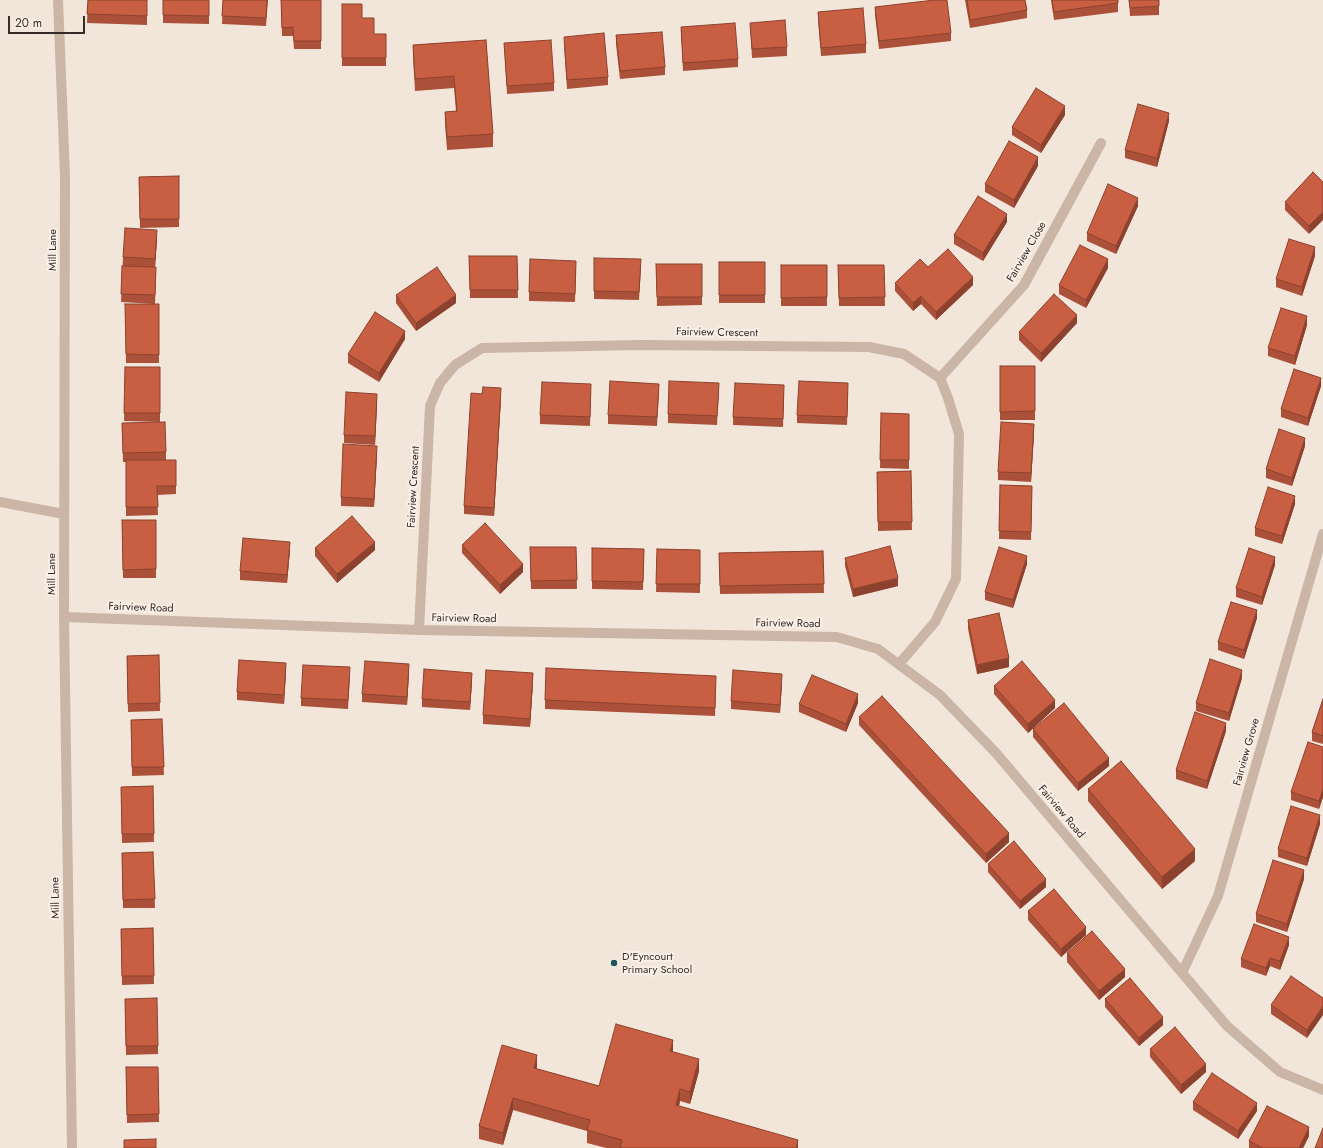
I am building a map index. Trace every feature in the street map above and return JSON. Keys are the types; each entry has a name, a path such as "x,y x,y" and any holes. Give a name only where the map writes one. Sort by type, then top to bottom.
{"street":[{"name":"Mill Lane","path":"58,0 65,176 64,617 72,1148"},
{"name":"Fairview Close","path":"940,378 1024,285 1101,143"},
{"name":"Fairview Crescent","path":"419,630 430,406 440,383 455,366 482,348 641,344 869,347 904,354 940,378"},
{"path":"899,664 935,622 956,579 959,434 940,378"},
{"path":"0,502 64,514"},
{"name":"Fairview Grove","path":"1182,973 1218,896 1323,534"},
{"name":"Fairview Road","path":"64,617 419,630 837,637 878,649 940,695 996,753 1227,1026 1280,1072 1323,1090"}],"building":[{"path":"88,0 147,0 147,16 87,14"},
{"path":"163,0 209,0 209,16 163,15"},
{"path":"223,0 267,0 266,18 222,16"},
{"path":"281,0 321,0 321,41 294,41 293,27 282,28"},
{"path":"934,0 947,0 951,33 879,41 875,7"},
{"path":"967,0 1025,0 1027,10 970,20"},
{"path":"1052,0 1118,0 1118,3 1054,12"},
{"path":"1129,0 1159,0 1159,6 1130,8"},
{"path":"342,4 362,4 362,18 374,18 374,34 386,34 386,58 342,58"},
{"path":"863,8 866,44 821,48 818,12"},
{"path":"785,20 787,47 752,49 750,23"},
{"path":"735,23 738,59 683,63 681,27"},
{"path":"662,32 665,67 620,71 616,35"},
{"path":"604,33 608,77 567,80 564,37"},
{"path":"486,40 493,134 447,137 445,112 457,111 454,76 415,79 413,45"},
{"path":"551,40 554,83 507,86 504,43"},
{"path":"1036,88 1065,106 1041,145 1012,127"},
{"path":"1138,104 1169,113 1157,158 1125,150"},
{"path":"1009,141 1038,157 1014,200 985,184"},
{"path":"1313,172 1323,182 1323,212 1309,226 1285,202"},
{"path":"179,176 179,219 140,219 139,177"},
{"path":"1108,184 1138,198 1116,246 1087,233"},
{"path":"978,196 1007,214 983,253 954,235"},
{"path":"125,228 157,230 155,259 123,257"},
{"path":"1289,239 1315,247 1302,287 1276,279"},
{"path":"1080,245 1108,259 1086,300 1059,285"},
{"path":"948,249 973,277 936,312 921,296 913,303 895,283 920,259 928,267"},
{"path":"469,256 517,256 518,290 470,290"},
{"path":"594,258 641,259 639,292 594,291"},
{"path":"530,259 576,261 575,294 529,292"},
{"path":"719,262 765,262 765,295 719,295"},
{"path":"656,264 702,264 702,297 657,297"},
{"path":"781,265 827,265 827,297 781,298"},
{"path":"838,265 884,265 885,297 839,298"},
{"path":"122,266 156,267 155,295 121,294"},
{"path":"437,267 456,295 416,323 396,295"},
{"path":"1054,294 1077,315 1041,353 1019,332"},
{"path":"125,304 159,304 159,355 126,354"},
{"path":"1281,308 1307,316 1295,356 1268,348"},
{"path":"375,312 405,331 379,373 348,354"},
{"path":"1000,366 1035,366 1035,411 1000,412"},
{"path":"125,367 160,367 160,413 124,413"},
{"path":"1294,369 1321,378 1308,418 1281,409"},
{"path":"610,381 659,384 657,417 608,415"},
{"path":"669,381 719,383 717,416 668,414"},
{"path":"799,381 848,383 847,417 797,415"},
{"path":"542,382 591,384 590,417 540,415"},
{"path":"735,383 784,385 783,419 733,417"},
{"path":"483,387 501,388 494,508 464,506 471,393 482,394"},
{"path":"346,392 377,394 375,436 344,435"},
{"path":"881,413 909,414 909,460 880,460"},
{"path":"165,422 166,452 123,453 122,423"},
{"path":"1001,422 1034,424 1031,473 998,472"},
{"path":"1279,429 1305,438 1292,478 1266,469"},
{"path":"343,444 377,446 374,499 341,497"},
{"path":"126,460 176,460 176,486 157,486 158,507 126,507"},
{"path":"911,471 912,522 878,522 877,472"},
{"path":"1000,485 1032,486 1031,532 999,531"},
{"path":"1268,487 1295,496 1282,536 1255,528"},
{"path":"352,516 375,542 337,574 315,548"},
{"path":"122,520 156,520 156,569 123,570"},
{"path":"485,523 523,564 500,585 462,545"},
{"path":"243,538 290,542 287,575 240,571"},
{"path":"890,546 898,578 853,589 845,558"},
{"path":"530,547 576,547 577,580 531,581"},
{"path":"999,547 1027,556 1013,600 985,592"},
{"path":"592,548 644,549 643,582 592,581"},
{"path":"1249,548 1275,557 1262,597 1236,588"},
{"path":"657,549 700,550 700,584 656,584"},
{"path":"823,551 824,584 720,586 719,553"},
{"path":"1231,602 1257,610 1244,650 1218,642"},
{"path":"999,613 1009,658 977,665 968,620"},
{"path":"159,655 160,703 128,704 127,656"},
{"path":"1210,659 1242,670 1229,713 1196,703"},
{"path":"239,660 286,663 284,695 237,692"},
{"path":"365,661 409,664 407,697 362,694"},
{"path":"1022,661 1055,700 1028,724 994,686"},
{"path":"303,665 350,667 348,700 301,698"},
{"path":"546,668 716,676 715,708 545,700"},
{"path":"424,669 472,673 470,702 422,699"},
{"path":"486,670 533,673 530,719 483,715"},
{"path":"733,670 782,674 780,705 731,701"},
{"path":"812,675 858,694 846,724 799,704"},
{"path":"882,696 1009,833 986,854 859,717"},
{"path":"1323,699 1323,736 1312,732"},
{"path":"1064,703 1109,758 1078,783 1033,729"},
{"path":"1195,712 1226,723 1207,781 1176,770"},
{"path":"162,719 164,767 132,767 131,720"},
{"path":"1308,742 1323,747 1323,789 1319,801 1291,792"},
{"path":"1121,761 1195,849 1162,877 1088,789"},
{"path":"153,786 154,834 122,834 121,787"},
{"path":"1291,806 1320,815 1307,858 1278,849"},
{"path":"1014,841 1046,879 1020,901 988,864"},
{"path":"153,852 155,899 123,900 122,853"},
{"path":"1273,860 1304,870 1287,924 1256,914"},
{"path":"1054,889 1086,927 1061,949 1028,911"},
{"path":"1254,924 1289,937 1280,961 1270,958 1266,968 1241,959"},
{"path":"153,928 154,976 122,976 121,929"},
{"path":"1092,931 1125,969 1099,991 1067,953"},
{"path":"1291,976 1323,998 1323,1006 1307,1030 1271,1005"},
{"path":"1130,978 1163,1017 1139,1038 1105,999"},
{"path":"157,998 158,1046 126,1046 125,999"},
{"path":"616,1024 673,1040 670,1051 699,1059 690,1092 680,1089 676,1105 798,1140 796,1148 620,1148 622,1140 587,1130 590,1120 513,1098 503,1133 479,1126 502,1045 537,1055 534,1068 599,1086"},
{"path":"1175,1027 1206,1064 1181,1085 1150,1049"},
{"path":"126,1067 158,1067 159,1114 127,1115"},
{"path":"1212,1073 1257,1103 1238,1131 1193,1102"},
{"path":"1267,1106 1309,1127 1299,1148 1263,1148 1249,1141"},
{"path":"1323,1128 1323,1148 1315,1148"},
{"path":"156,1139 156,1148 124,1148 124,1140"}],"place":[{"name":"D'Eyncourt Primary School","path":"614,963"}]}
